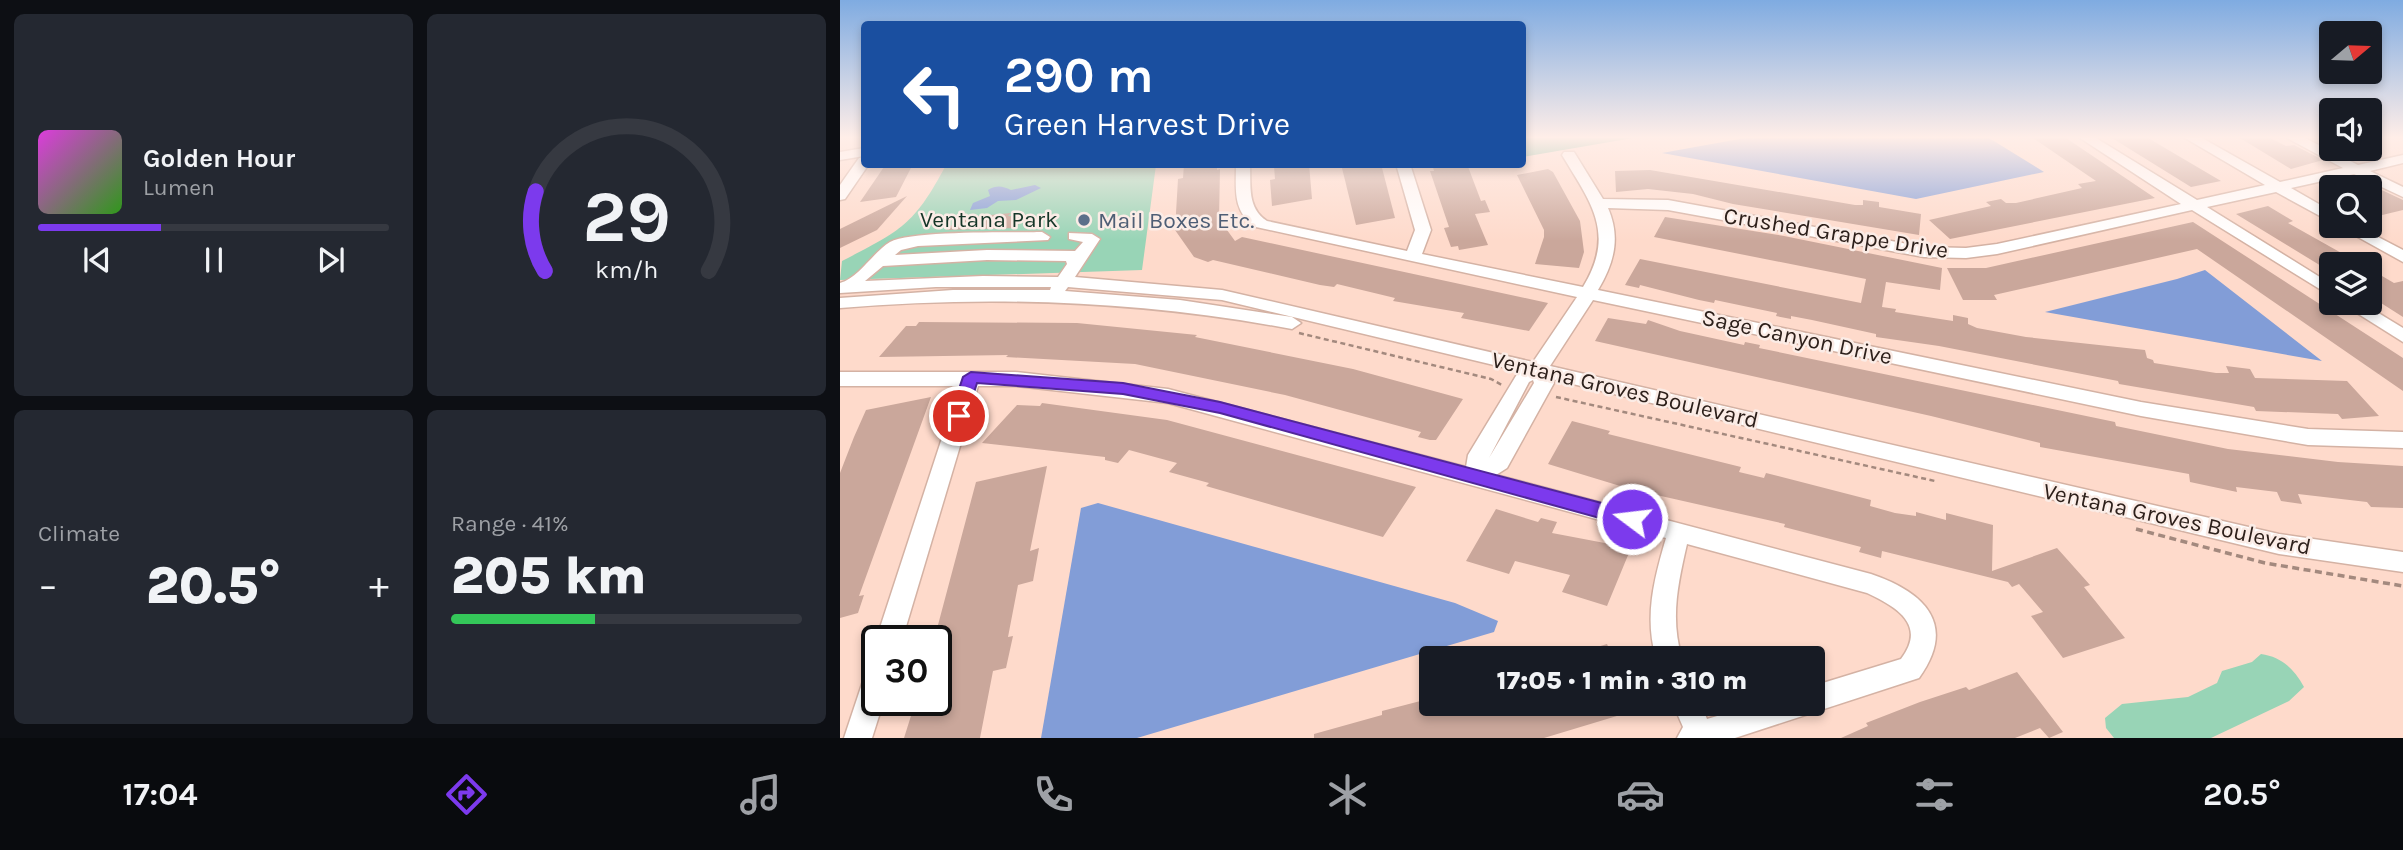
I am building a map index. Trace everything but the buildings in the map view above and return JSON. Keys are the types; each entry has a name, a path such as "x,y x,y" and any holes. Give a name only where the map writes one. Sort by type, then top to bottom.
{"street":[{"path":"840,196 856,172"},
{"name":"Sage Canyon Drive","path":"1244,172 1246,213 1255,223 2141,409 2308,437 2403,440"},
{"path":"1406,172 1423,230 1413,256"},
{"path":"1476,477 1499,462 1532,382 1604,263 1609,229 1599,204 1580,172"},
{"path":"2142,172 2319,283"},
{"path":"2252,172 2319,210"},
{"name":"Crushed Grappe Drive","path":"1599,204 1668,205 1924,251 1966,254 2345,172"},
{"path":"2361,172 2403,193"},
{"path":"1057,289 1076,260 1090,246 1092,239 1075,236"},
{"path":"881,261 895,246 918,241 1042,237"},
{"path":"2368,238 2403,257"},
{"path":"843,293 873,264 881,261 987,255 1074,256 1076,260"},
{"name":"Ventana Groves Boulevard","path":"843,293 964,296 1057,289 1247,314 2269,551 2403,572"},
{"path":"2369,315 2403,336"},
{"path":"840,379 971,377 1083,384 1168,396 1871,584 1894,592 1909,602 1920,616 1925,632 1924,646 1910,669 1825,695"},
{"path":"894,625 971,377"},
{"name":"Ventana Groves Boulevard","path":"1532,382 2279,544 2403,562"},
{"path":"1665,646 1663,592 1679,532"},
{"path":"858,738 865,716"},
{"path":"1690,716 1695,736 1761,716"}],"path":[{"path":"1290,331 1491,379 1499,384 1532,382 1839,462 1947,483"},
{"path":"2133,528 2265,563 2403,586"}],"green space":[{"name":"Ventana Park","path":"942,172 1155,172 1142,270 840,280 842,261 893,233 915,214"},
{"path":"2261,654 2287,665 2304,687 2289,701 2211,738 2114,738 2106,728 2105,718 2122,704 2188,697 2217,683 2222,671 2252,662"}],"water":[{"path":"1769,172 2042,172 1916,199"},
{"path":"1035,185 1041,188 1016,200 998,201 987,208 970,210 973,203 990,196 988,190 991,188 1011,190"},
{"path":"2205,270 2322,361 2045,312 2177,279"},
{"path":"1098,503 1455,603 1498,621 1494,632 1447,646 1419,646 1419,654 1137,738 1041,738 1081,508"}],"place":[{"name":"Mail Boxes Etc.","path":"1084,220"}],"route":[{"path":"959,416 971,377 1123,388 1220,407 1632,519"}]}
